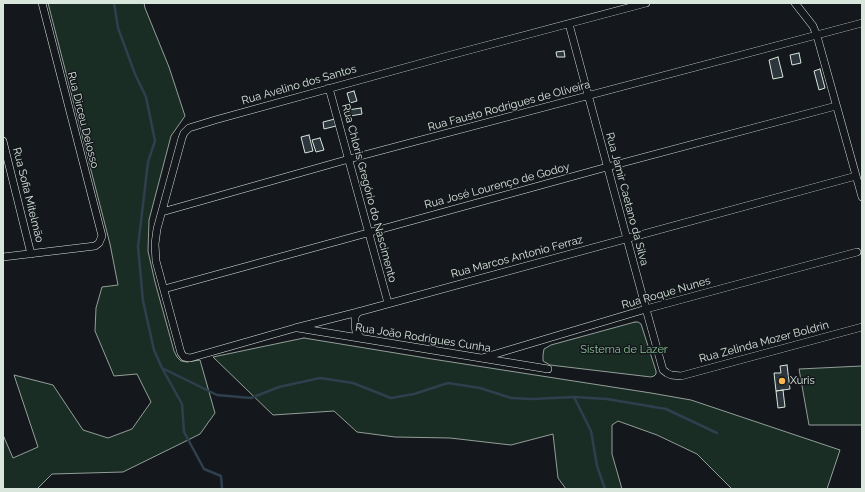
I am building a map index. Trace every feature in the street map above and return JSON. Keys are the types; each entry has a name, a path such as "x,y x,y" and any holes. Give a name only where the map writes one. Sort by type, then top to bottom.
{"street":[{"name":"Rua Dirceu Delosso","path":"32,254 95,246 99,243 102,236 42,3"},
{"name":"Rua Avelino dos Santos","path":"184,357 181,353 156,261 155,244 157,229 182,138 184,133 189,128 329,88 646,3"},
{"path":"795,3 813,26 817,36 862,197"},
{"name":"Rua Fausto Rodrigues de Oliveira","path":"162,212 349,159 862,23"},
{"name":"Rua Jamir Caetano da Silva","path":"569,24 663,370 671,375"},
{"name":"Rua Chloris Gregório do Nascimento","path":"329,88 388,303"},
{"name":"Rua José Lourenço de Godoy","path":"164,289 836,106"},
{"name":"Rua Sofia Mitelmão","path":"3,141 32,254"},
{"name":"Rua Marcos Antonio Ferraz","path":"184,357 190,358 295,328 856,176"},
{"name":"Rua Roque Nunes","path":"482,358 646,309 860,251"},
{"path":"3,257 32,254"},
{"path":"358,312 355,317 355,325 356,332 361,338"},
{"name":"Rua Zelinda Mozer Boldrin","path":"671,375 681,376 862,327"},
{"name":"Rua João Rodrigues Cunha","path":"295,328 548,369"}],"green space":[{"path":"48,3 144,3 169,67 185,116 171,136 149,220 148,251 174,351 181,361 187,362 200,360 215,413 200,434 123,472 52,474 37,489 3,489 3,435 13,458 38,447 14,375 53,385 83,430 108,438 132,429 151,402 137,374 114,376 95,331 96,308 102,287 118,285 110,244"},
{"name":"Sistema de Lazer","path":"635,322 641,324 656,371 654,376 651,377 550,365 543,361 544,349 551,345"},
{"path":"304,338 691,400 840,450 827,489 732,489 697,454 657,435 618,421 612,425 612,454 622,489 566,489 558,478 553,434 511,445 450,438 395,437 357,432 334,411 273,415 213,357"},
{"path":"862,366 862,425 809,425 799,369"}],"building":[{"path":"564,51 565,57 557,57 556,52"},
{"path":"799,53 801,63 792,65 790,55"},
{"path":"778,57 783,77 773,79 769,60"},
{"path":"820,69 825,88 819,90 814,71"},
{"path":"354,91 357,101 350,103 347,93"},
{"path":"361,108 362,114 350,116 348,110"},
{"path":"335,119 336,126 324,129 323,122"},
{"path":"309,135 313,151 305,153 301,137"},
{"path":"320,138 324,150 316,152 312,140"},
{"name":"Xuris","path":"787,365 790,389 776,391 774,373 781,373 780,366"},
{"path":"783,390 785,407 778,408 776,391"}],"waterway":[{"path":"114,3 118,28 135,74 146,97 155,141 148,162 138,247 143,301 154,350 182,404 184,432 204,469 221,476 221,489"},
{"path":"162,368 217,395 251,398 279,387 320,378 353,383 391,398 414,394 448,383 480,388 511,398 532,399 574,397 607,399 666,409 717,433"},
{"path":"574,397 591,431 597,466 605,489"}],"place":[{"name":"Xuris","path":"782,381"}]}
